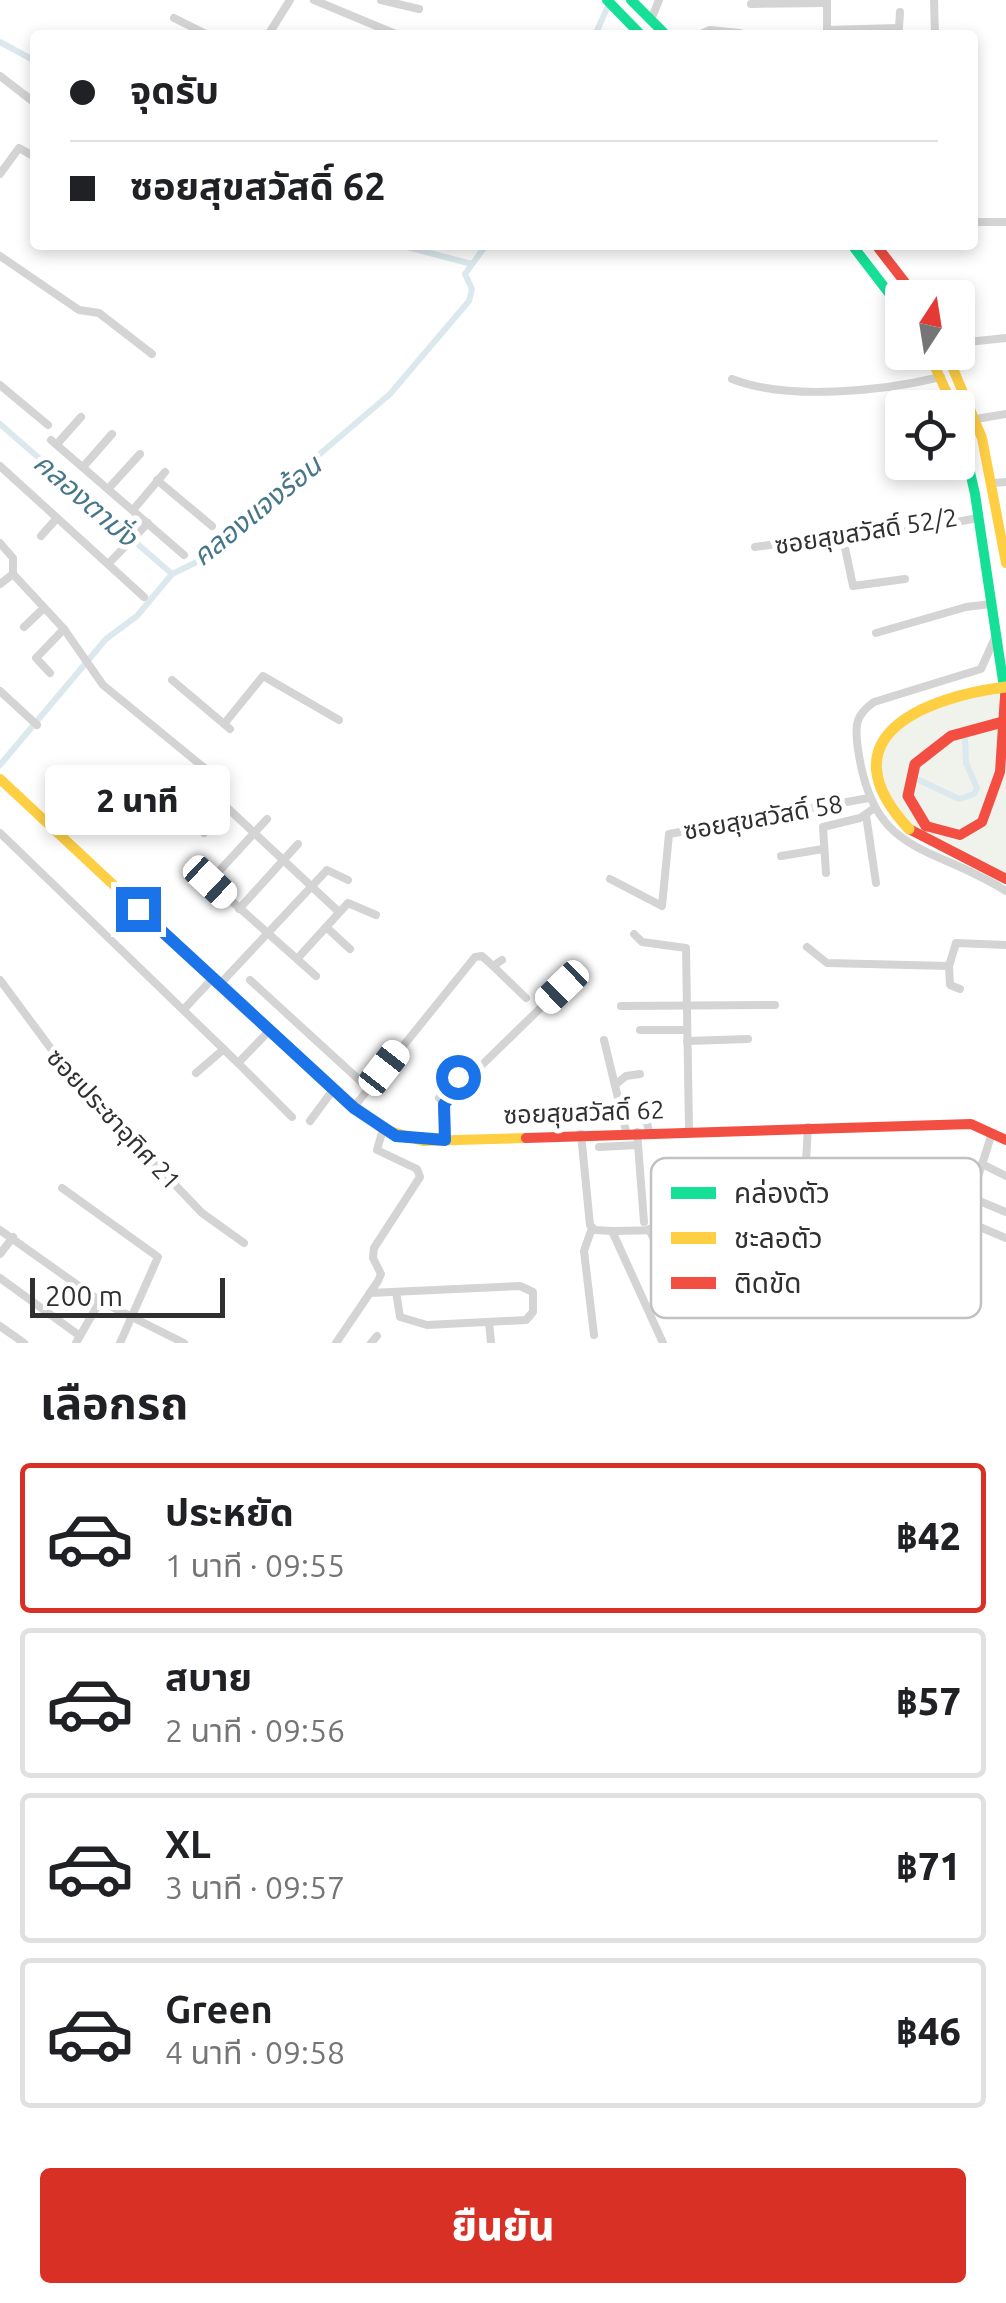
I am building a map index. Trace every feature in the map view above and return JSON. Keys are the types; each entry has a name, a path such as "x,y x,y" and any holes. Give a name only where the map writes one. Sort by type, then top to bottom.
{"main road":[{"path":"607,0 636,30"},
{"path":"631,0 661,30"},
{"path":"856,250 885,288"},
{"path":"880,250 903,280"},
{"path":"937,370 946,390"},
{"path":"954,370 1000,483 1006,562"},
{"path":"970,480 1006,693 1005,776 999,803 985,822 964,834 945,834 926,826 908,796 915,764 951,736 1006,722"},
{"path":"1006,693 929,702 898,720 883,739 875,765 880,791 909,829 1006,880"},
{"name":"ซอยสุขสวัสดิ์ 62","path":"0,779 333,1090 383,1129 411,1140 971,1124 1006,1140"}],"street":[{"path":"271,30 290,0"},
{"path":"314,0 386,30"},
{"path":"381,0 420,8"},
{"path":"651,20 658,0"},
{"path":"934,0 935,30"},
{"path":"751,4 827,1 827,30"},
{"path":"863,30 899,28 900,12"},
{"path":"174,18 198,30"},
{"path":"0,76 30,99"},
{"path":"0,174 19,148 30,154"},
{"path":"978,222 1006,222"},
{"path":"0,256 79,310 99,312 152,354"},
{"path":"975,341 1006,338"},
{"path":"732,379 764,389 831,392 941,377"},
{"path":"0,385 48,426"},
{"path":"976,419 1006,414"},
{"path":"80,417 54,442 184,555"},
{"path":"83,467 112,434"},
{"path":"108,489 140,454"},
{"path":"0,466 144,597"},
{"path":"132,510 165,472"},
{"path":"158,480 212,526"},
{"path":"905,580 854,586 844,543 978,516"},
{"name":"ซอยสุขสวัสดิ์ 52/2","path":"756,547 978,516"},
{"path":"42,536 58,518"},
{"path":"108,564 148,524"},
{"path":"0,543 13,558 13,574 64,629 86,667 213,775"},
{"path":"0,584 13,574"},
{"path":"876,633 991,604"},
{"path":"24,627 44,608"},
{"path":"50,673 36,658 64,629"},
{"path":"876,882 869,798 856,738 860,713 886,697 981,669 996,634"},
{"path":"172,680 227,726 263,676 339,720"},
{"path":"1,694 36,725"},
{"name":"ซอยสุขสวัสดิ์ 58","path":"610,879 662,906 669,834 869,798"},
{"path":"204,833 223,804 340,912"},
{"path":"826,873 822,827 870,812"},
{"path":"870,812 900,838 1006,892"},
{"path":"210,882 267,818"},
{"path":"0,833 292,1117"},
{"path":"240,909 298,844"},
{"path":"781,856 823,849"},
{"path":"191,865 266,936 316,976"},
{"path":"186,1007 266,936 330,869 348,880"},
{"path":"297,959 350,902 376,915"},
{"path":"326,927 350,949"},
{"path":"634,934 642,942 686,948 689,1130"},
{"path":"960,989 950,985 949,966 956,943 1006,945"},
{"path":"808,947 827,963 949,966"},
{"path":"354,1108 475,957 482,956 526,998"},
{"path":"493,966 502,960"},
{"name":"ซอยประชาอุทิศ 21","path":"0,980 72,1077 202,1213 244,1243"},
{"path":"250,980 368,1088"},
{"path":"445,1140 444,1104 562,987"},
{"path":"621,1006 775,1005"},
{"path":"640,1030 687,1030"},
{"path":"238,1064 269,1031"},
{"path":"687,1041 748,1039"},
{"path":"604,1040 615,1085 637,1131 646,1226 651,1236"},
{"path":"196,1073 224,1049"},
{"path":"615,1085 626,1076 640,1074"},
{"path":"439,1098 461,1076 468,1078"},
{"path":"310,1121 333,1090"},
{"path":"637,1131 648,1123 638,1116"},
{"path":"806,1158 808,1127"},
{"path":"336,1343 382,1274 372,1258 374,1248 420,1177 417,1169 377,1150 383,1129"},
{"path":"582,1134 592,1228 584,1252 594,1335"},
{"path":"981,1167 992,1134"},
{"path":"599,1147 638,1146"},
{"path":"982,1164 1006,1176"},
{"path":"62,1188 158,1257 120,1343"},
{"path":"981,1202 1006,1212"},
{"path":"981,1227 1006,1238"},
{"path":"592,1228 612,1231 651,1228"},
{"path":"0,1230 100,1301 184,1343"},
{"path":"612,1231 651,1317"},
{"path":"0,1254 13,1237"},
{"path":"0,1278 78,1340 100,1301"},
{"path":"370,1293 520,1286 532,1292 531,1317 428,1325 407,1321 398,1313 396,1292"},
{"path":"652,1318 663,1343"},
{"path":"489,1322 491,1343"},
{"path":"0,1326 24,1343"}],"shaded area":[{"path":"998,688 1006,744 1006,883 936,847 899,822 885,805 874,771 885,738 912,712 946,697"}],"waterway":[{"name":"คลองแจงร้อน","path":"597,30 609,4"},
{"path":"0,42 30,58"},
{"path":"418,250 472,264"},
{"name":"คลองแจงร้อน","path":"0,765 106,639 137,616 172,574 205,558 256,516 280,488 390,394 469,301 472,289 465,274 482,250"},
{"name":"คลองตามั่ง","path":"0,424 172,574"},
{"path":"919,780 959,799 974,794 977,788 966,763 965,739"}],"traffic: fast":[{"path":"607,0 636,30"},
{"path":"631,0 661,30"},
{"path":"856,250 885,288"},
{"path":"972,480 1006,701"}],"traffic: slow":[{"path":"936,370 946,390"},
{"path":"954,370 982,438 1006,563"},
{"path":"909,829 885,797 876,769 881,746 895,727 917,712 945,700 1006,687"},
{"path":"0,779 333,1090 383,1129 423,1141 526,1138"}],"traffic: jam":[{"path":"880,250 903,280"},
{"path":"926,826 960,835 982,822 1000,772 1005,696"},
{"path":"926,826 908,796 915,764 951,736 1006,721"},
{"path":"909,829 1006,879"},
{"path":"526,1138 971,1124 1006,1140"}],"route":[{"path":"138,909 333,1090 396,1136 445,1140 444,1104 468,1078 458,1077"}]}
